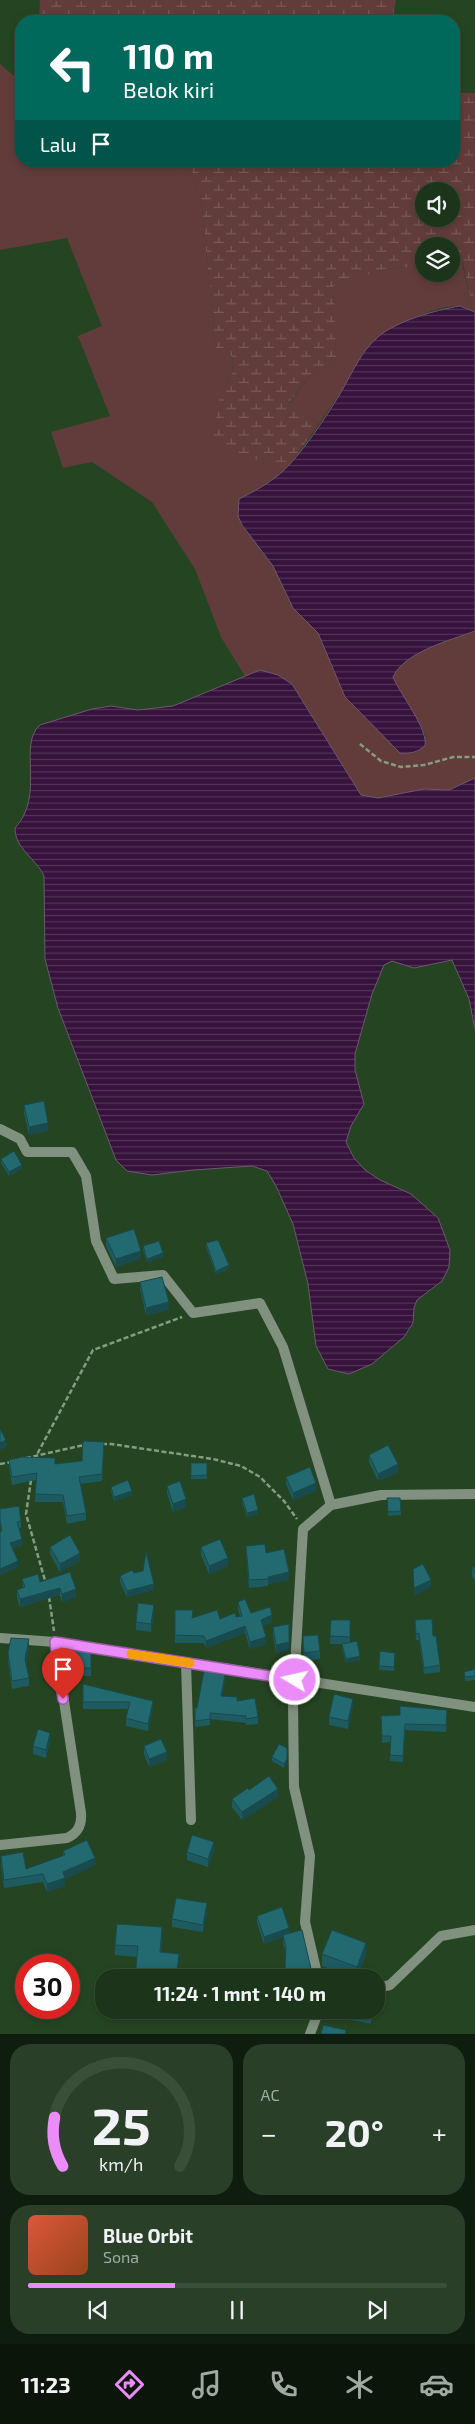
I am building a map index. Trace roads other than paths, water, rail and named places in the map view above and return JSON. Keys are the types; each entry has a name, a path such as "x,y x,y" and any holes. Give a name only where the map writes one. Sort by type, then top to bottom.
{"street":[{"path":"0,1129 20,1139 27,1152 72,1152 86,1176 96,1242 114,1279 163,1276 193,1313 260,1303 283,1347 331,1505"},
{"path":"316,1969 305,1922 310,1856 294,1787 296,1756 293,1718 303,1529 331,1505 381,1495 475,1494"},
{"path":"0,1638 55,1642 475,1707"},
{"path":"0,1845 62,1839 75,1833 80,1825 81,1813 55,1642"},
{"path":"186,1663 191,1820"},
{"path":"385,1986 390,1985 441,1936 475,1930"},
{"path":"310,2034 316,2019"}]}
